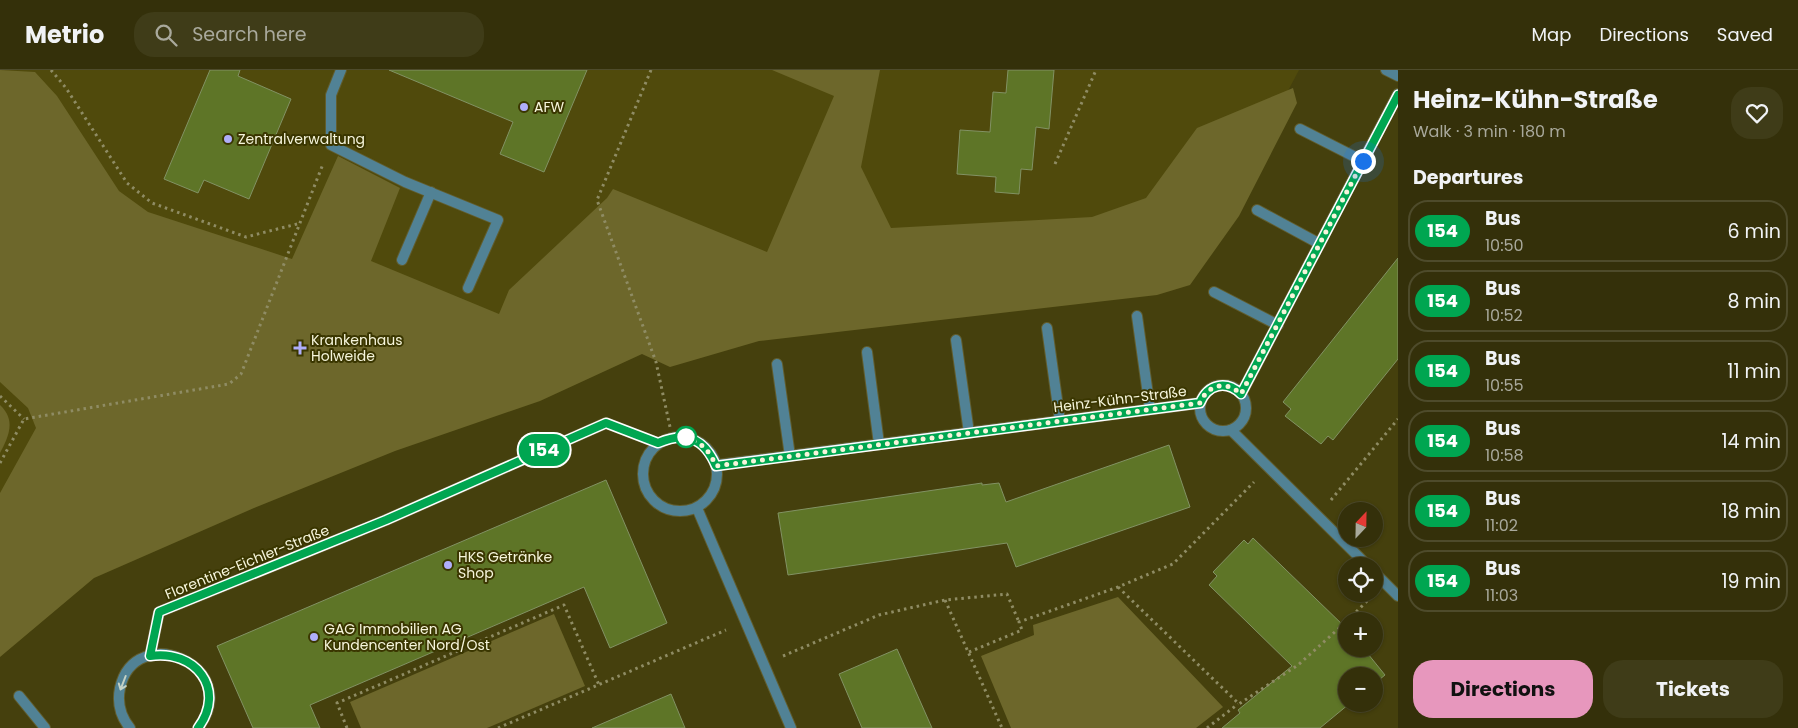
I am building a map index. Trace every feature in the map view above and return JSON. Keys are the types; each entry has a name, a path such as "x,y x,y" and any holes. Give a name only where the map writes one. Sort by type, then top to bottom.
{"street":[{"path":"341,70 330,95 330,145 430,192 498,220 468,288"},
{"path":"1386,70 1398,76"},
{"path":"1359,557 1231,430 1237,427 1245,414 1246,408 1241,394 1398,94"},
{"path":"1300,129 1363,161"},
{"path":"402,260 430,192"},
{"path":"1257,210 1320,244"},
{"path":"1214,292 1278,324"},
{"path":"1137,316 1150,410"},
{"path":"1047,328 1060,421"},
{"path":"956,340 969,433"},
{"path":"867,352 880,444"},
{"path":"777,364 790,456"},
{"name":"Heinz-Kühn-Straße","path":"1231,430 1217,431 1210,428 1201,417 1200,403 1206,392 1218,386 1230,386 1241,394"},
{"name":"Heinz-Kühn-Straße","path":"716,466 1200,403"},
{"name":"Florentine-Eichler-Straße","path":"150,656 159,612 386,520 606,423 658,443"},
{"path":"672,437 686,437 700,442 710,452 716,466 718,478 714,491 707,501 697,508 683,512 669,511 656,504 647,494 642,480 643,466 648,453 658,443 672,437"},
{"path":"697,508 791,728"},
{"path":"1383,581 1398,596"},
{"path":"124,726 118,696 121,682 133,666 150,656 166,653 180,657 193,665 203,676 209,690 209,705 204,720 198,728"},
{"path":"19,696 46,728"}],"path":[{"path":"51,70 66,88 126,183 152,203 246,237 302,223"},
{"path":"651,70 598,200 656,362 672,437"},
{"path":"1055,164 1096,70"},
{"path":"24,419 229,384 241,374 302,223 330,145"},
{"path":"0,396 24,419"},
{"path":"0,463 24,419"},
{"path":"1316,515 1342,489 1398,419"},
{"path":"1019,622 1118,587 1173,564 1269,468"},
{"path":"1118,587 1239,704"},
{"path":"764,664 879,615 946,600 1007,594 1022,630 969,652"},
{"path":"946,600 1002,728"},
{"path":"347,728 337,703 564,605 599,685"},
{"path":"498,728 745,622"},
{"path":"1207,728 1239,704 1298,665 1338,628"}],"shaded area":[{"name":"Krankenhaus Holweide","path":"0,70 1299,70 1197,263 684,324 248,485 0,634"},
{"path":"0,70 35,72 57,96 119,191 148,212 292,259 338,156 400,188 371,261 499,314 509,290 607,198 613,189 767,252 834,96 772,70 880,70 861,167 891,228 1092,217 1146,198 1197,128 1293,88 1297,103 1239,216 1190,285 1157,295 759,341 670,367 642,354 540,401 395,451 254,508 94,578 0,657 0,493 36,428 28,408 0,382"},
{"path":"0,405 8,416 9,428 0,453"},
{"path":"1118,597 1223,707 1196,728 1011,728 981,656 1034,635 1033,625"},
{"path":"554,614 585,686 487,728 361,728 350,702"}],"building":[{"name":"Zentralverwaltung","path":"210,70 240,70 238,76 291,99 249,199 204,180 198,193 164,179"},
{"name":"AFW","path":"389,70 587,70 544,172 500,154 513,122"},
{"path":"1008,70 1054,70 1049,129 1036,127 1032,170 1021,169 1019,194 995,192 996,177 957,174 960,130 990,132 993,92 1006,93"},
{"path":"1398,258 1398,359 1333,440 1328,436 1321,444 1285,416 1291,409 1283,402"},
{"path":"1169,445 1190,507 1016,567 1007,543 788,575 778,513 982,483 982,485 999,483 1006,502"},
{"path":"606,480 667,623 610,648 584,587 310,705 320,728 253,728 217,646"},
{"path":"1253,538 1338,620 1338,657 1370,657 1379,667 1338,667 1339,712 1320,728 1222,728 1240,713 1238,710 1292,666 1209,585 1217,576 1213,572 1244,540 1248,544"},
{"path":"897,649 932,728 862,728 839,674"},
{"path":"671,694 685,728 592,728"}],"bus line":[{"name":"154","path":"198,728 204,720 209,705 209,690 203,676 193,665 180,657 166,653 150,656 159,612 386,520 606,423 658,443 672,437 686,437 700,442 710,452 716,466 1200,403 1206,392 1212,388 1224,385 1236,389 1241,394 1398,95"}],"place":[{"name":"AFW","path":"524,107"},
{"name":"Zentralverwaltung","path":"228,139"},
{"name":"Krankenhaus Holweide","path":"300,348"},
{"name":"HKS Getränke Shop","path":"448,565"},
{"name":"GAG Immobilien AG Kundencenter Nord/Ost","path":"314,637"}],"route":[{"path":"686,437 700,442 710,452 716,466 1200,403 1206,392 1212,388 1224,385 1236,389 1241,394 1363,161"}]}
